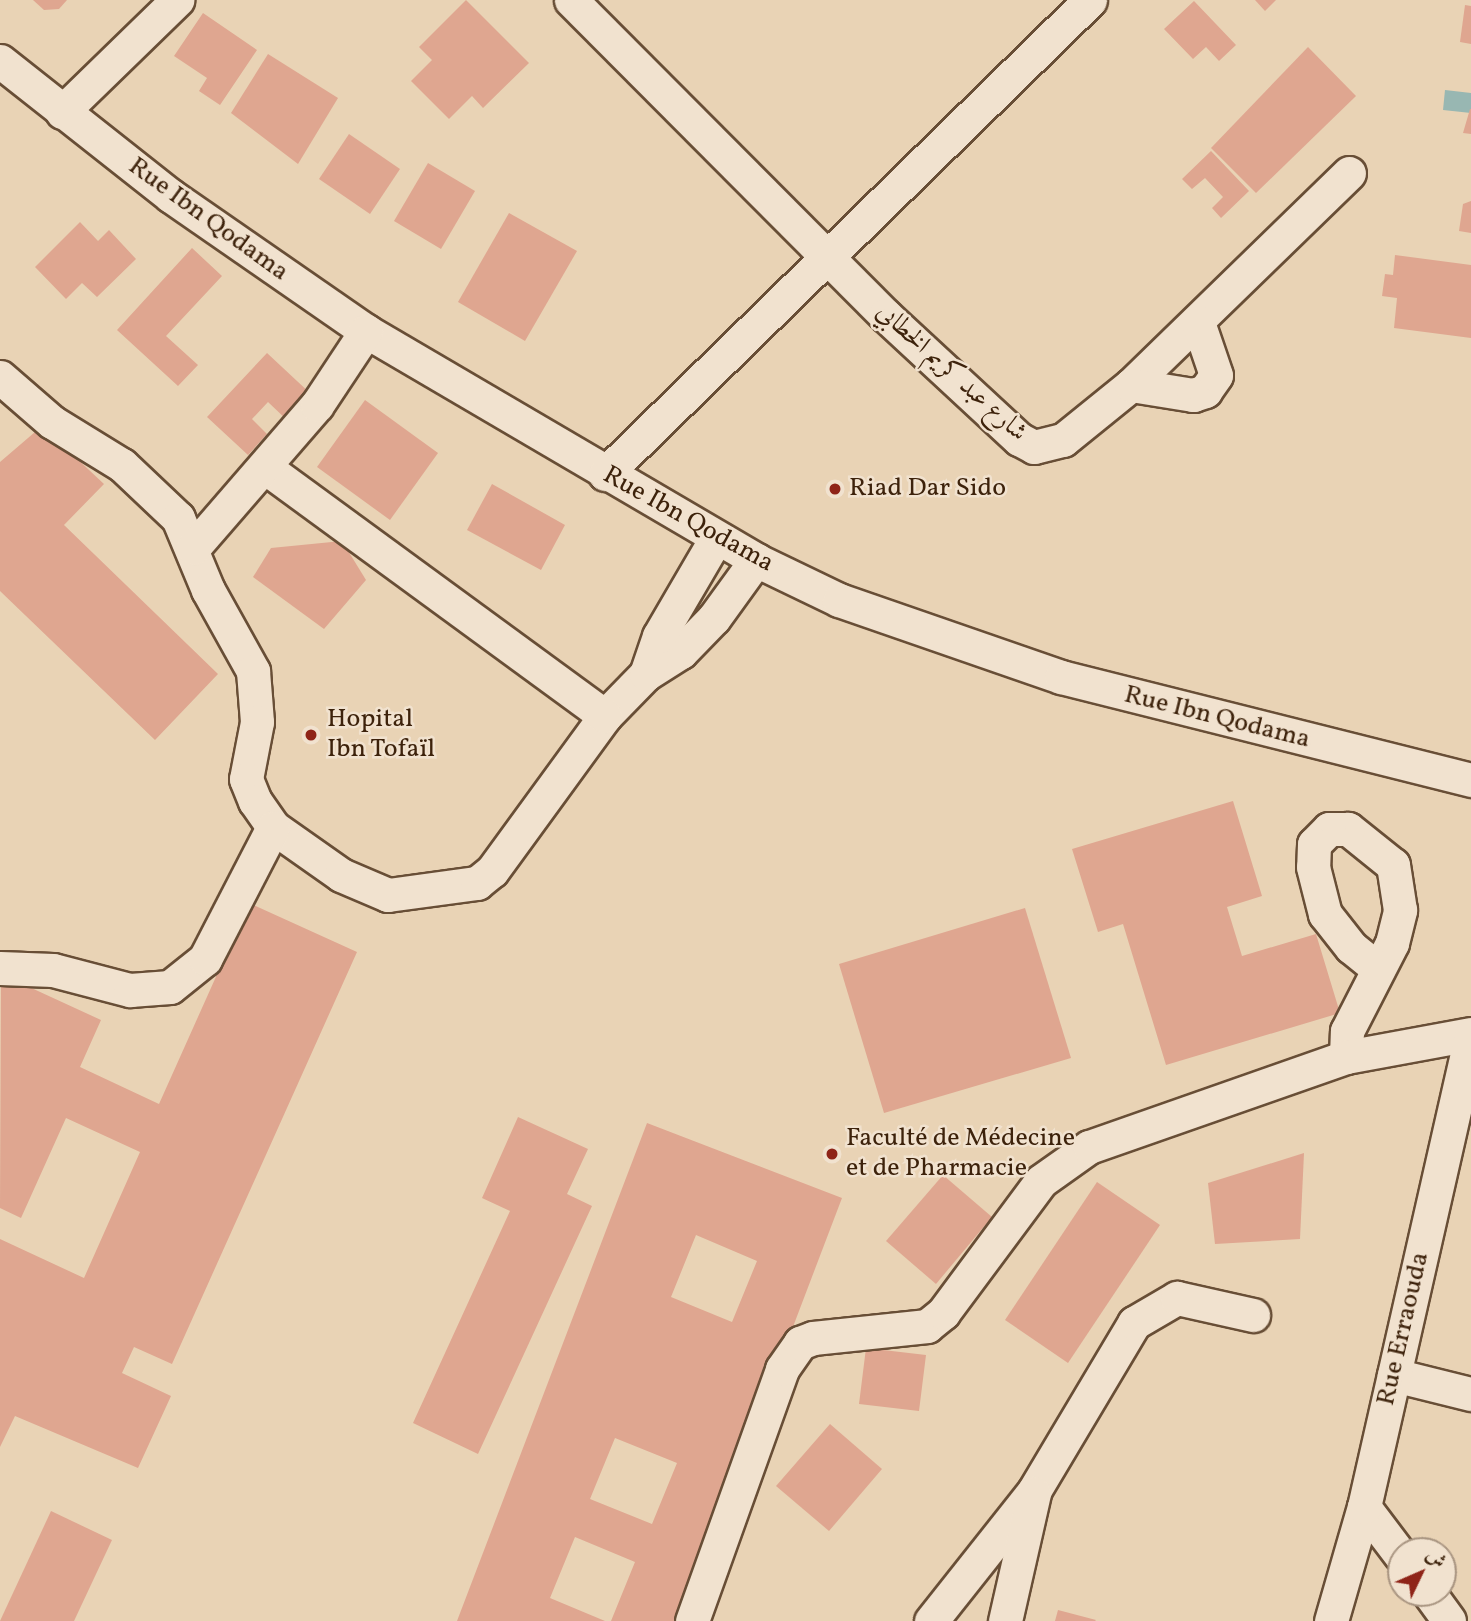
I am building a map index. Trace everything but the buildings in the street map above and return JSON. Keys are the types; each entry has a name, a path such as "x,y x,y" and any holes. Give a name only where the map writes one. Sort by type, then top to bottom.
{"street":[{"path":"62,112 177,0"},
{"name":"شارع عبد كريم الخطابي","path":"572,0 826,257 1018,439 1034,447 1063,440 1131,385 1349,173"},
{"path":"605,474 1086,1"},
{"name":"Rue Ibn Qodama","path":"0,61 171,196 366,331 715,540 839,600 1061,677 1471,780"},
{"path":"1131,385 1193,396 1205,391 1216,375 1198,322"},
{"path":"193,548 317,405 366,331"},
{"path":"0,377 52,422 122,465 167,505 193,548 208,590 253,671 257,722 246,779 273,827 341,875 388,895 477,883 492,871 605,716 646,674 690,643 756,560"},
{"path":"265,468 605,716"},
{"path":"646,674 659,636 715,540"},
{"path":"0,968 53,970 131,990 170,987 205,959 273,827"},
{"path":"1346,1057 1347,1031 1378,969"},
{"path":"692,1621 782,1369 800,1343 813,1338 927,1325 943,1313 1041,1181 1077,1155 1233,1094 1346,1057 1471,1035"},
{"name":"Rue Erraouda","path":"1331,1621 1364,1507 1471,1035"},
{"path":"931,1621 1034,1491 1134,1323 1177,1298 1253,1315"},
{"path":"1394,1375 1471,1394"},
{"path":"1005,1621 1034,1491"},
{"path":"1364,1507 1387,1537"}],"water":[{"path":"1445,90 1471,93 1471,113 1443,110"}],"place":[{"name":"Riad Dar Sido","path":"835,489"},
{"name":"Hopital Ibn Tofaïl","path":"311,735"},
{"name":"Faculté de Médecine et de Pharmacie","path":"832,1154"}]}
